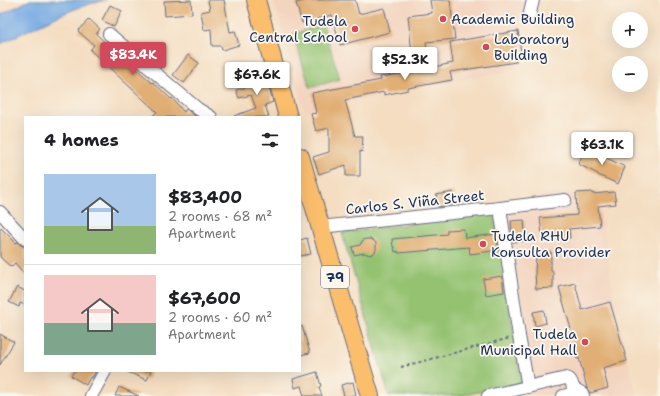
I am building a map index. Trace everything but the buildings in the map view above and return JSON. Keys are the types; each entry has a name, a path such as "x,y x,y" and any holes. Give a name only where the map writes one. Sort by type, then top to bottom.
{"highway":[{"path":"256,0 287,116"},
{"name":"79","path":"301,161 370,396"}],"street":[{"path":"529,17 533,0"},
{"path":"109,34 198,109 209,116"},
{"path":"500,208 565,200"},
{"name":"Carlos S. Viña Street","path":"320,227 500,208 528,387"},
{"path":"0,212 24,238"},
{"path":"91,396 104,372"},
{"path":"488,396 568,378 570,380 572,393 563,396"},
{"path":"572,388 583,396"}],"path":[{"path":"401,367 519,336"}],"shaded area":[{"name":"Tudela Central School","path":"274,0 531,0 528,12 518,14 525,54 516,69 305,111"},
{"path":"598,189 615,306 637,396 531,396 503,199"}],"green space":[{"path":"323,25 340,79 310,88 293,34"},
{"path":"494,212 522,383 460,396 389,396 342,233"}],"water":[{"path":"30,0 106,0 66,13 0,44 0,15"}],"place":[{"name":"Academic Building","path":"443,19"},
{"name":"Tudela Central School","path":"355,29"},
{"name":"Laboratory Building","path":"486,47"},
{"name":"Tudela RHU Konsulta Provider","path":"483,244"},
{"name":"Tudela Municipal Hall","path":"585,342"}]}
